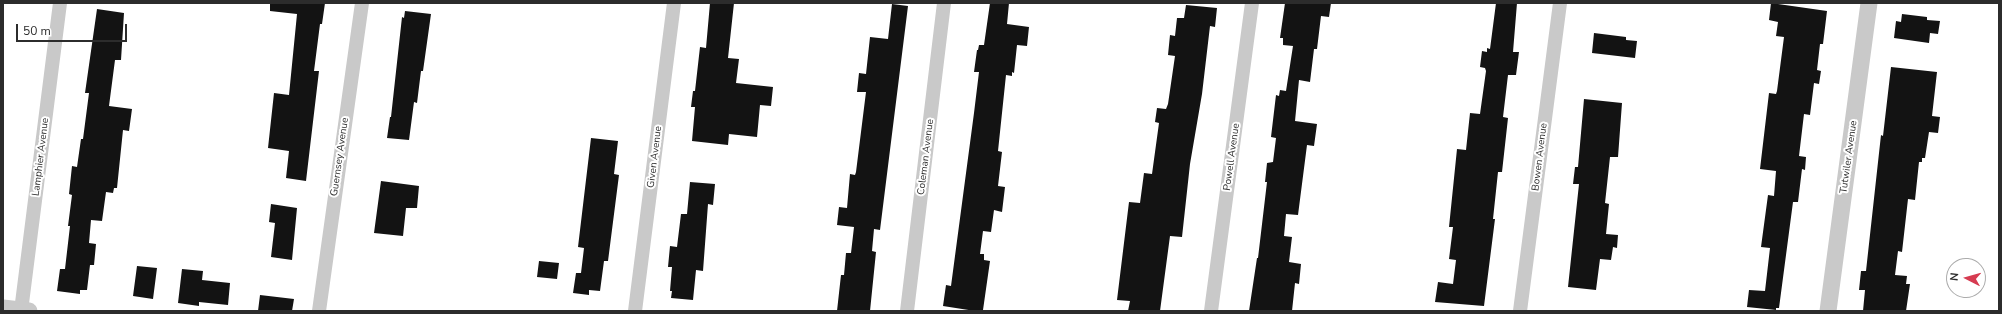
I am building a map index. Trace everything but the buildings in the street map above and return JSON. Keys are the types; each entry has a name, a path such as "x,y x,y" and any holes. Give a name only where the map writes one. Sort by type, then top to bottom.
{"street":[{"name":"Lamphier Avenue","path":"24,311 60,3"},
{"name":"Guernsey Avenue","path":"319,311 362,3"},
{"name":"Given Avenue","path":"636,311 674,3"},
{"name":"Coleman Avenue","path":"907,311 944,3"},
{"name":"Powell Avenue","path":"1211,311 1252,3"},
{"name":"Bowen Avenue","path":"1520,311 1560,3"},
{"name":"Tutwiler Avenue","path":"1828,311 1869,3"},
{"path":"3,308 24,311"}]}
